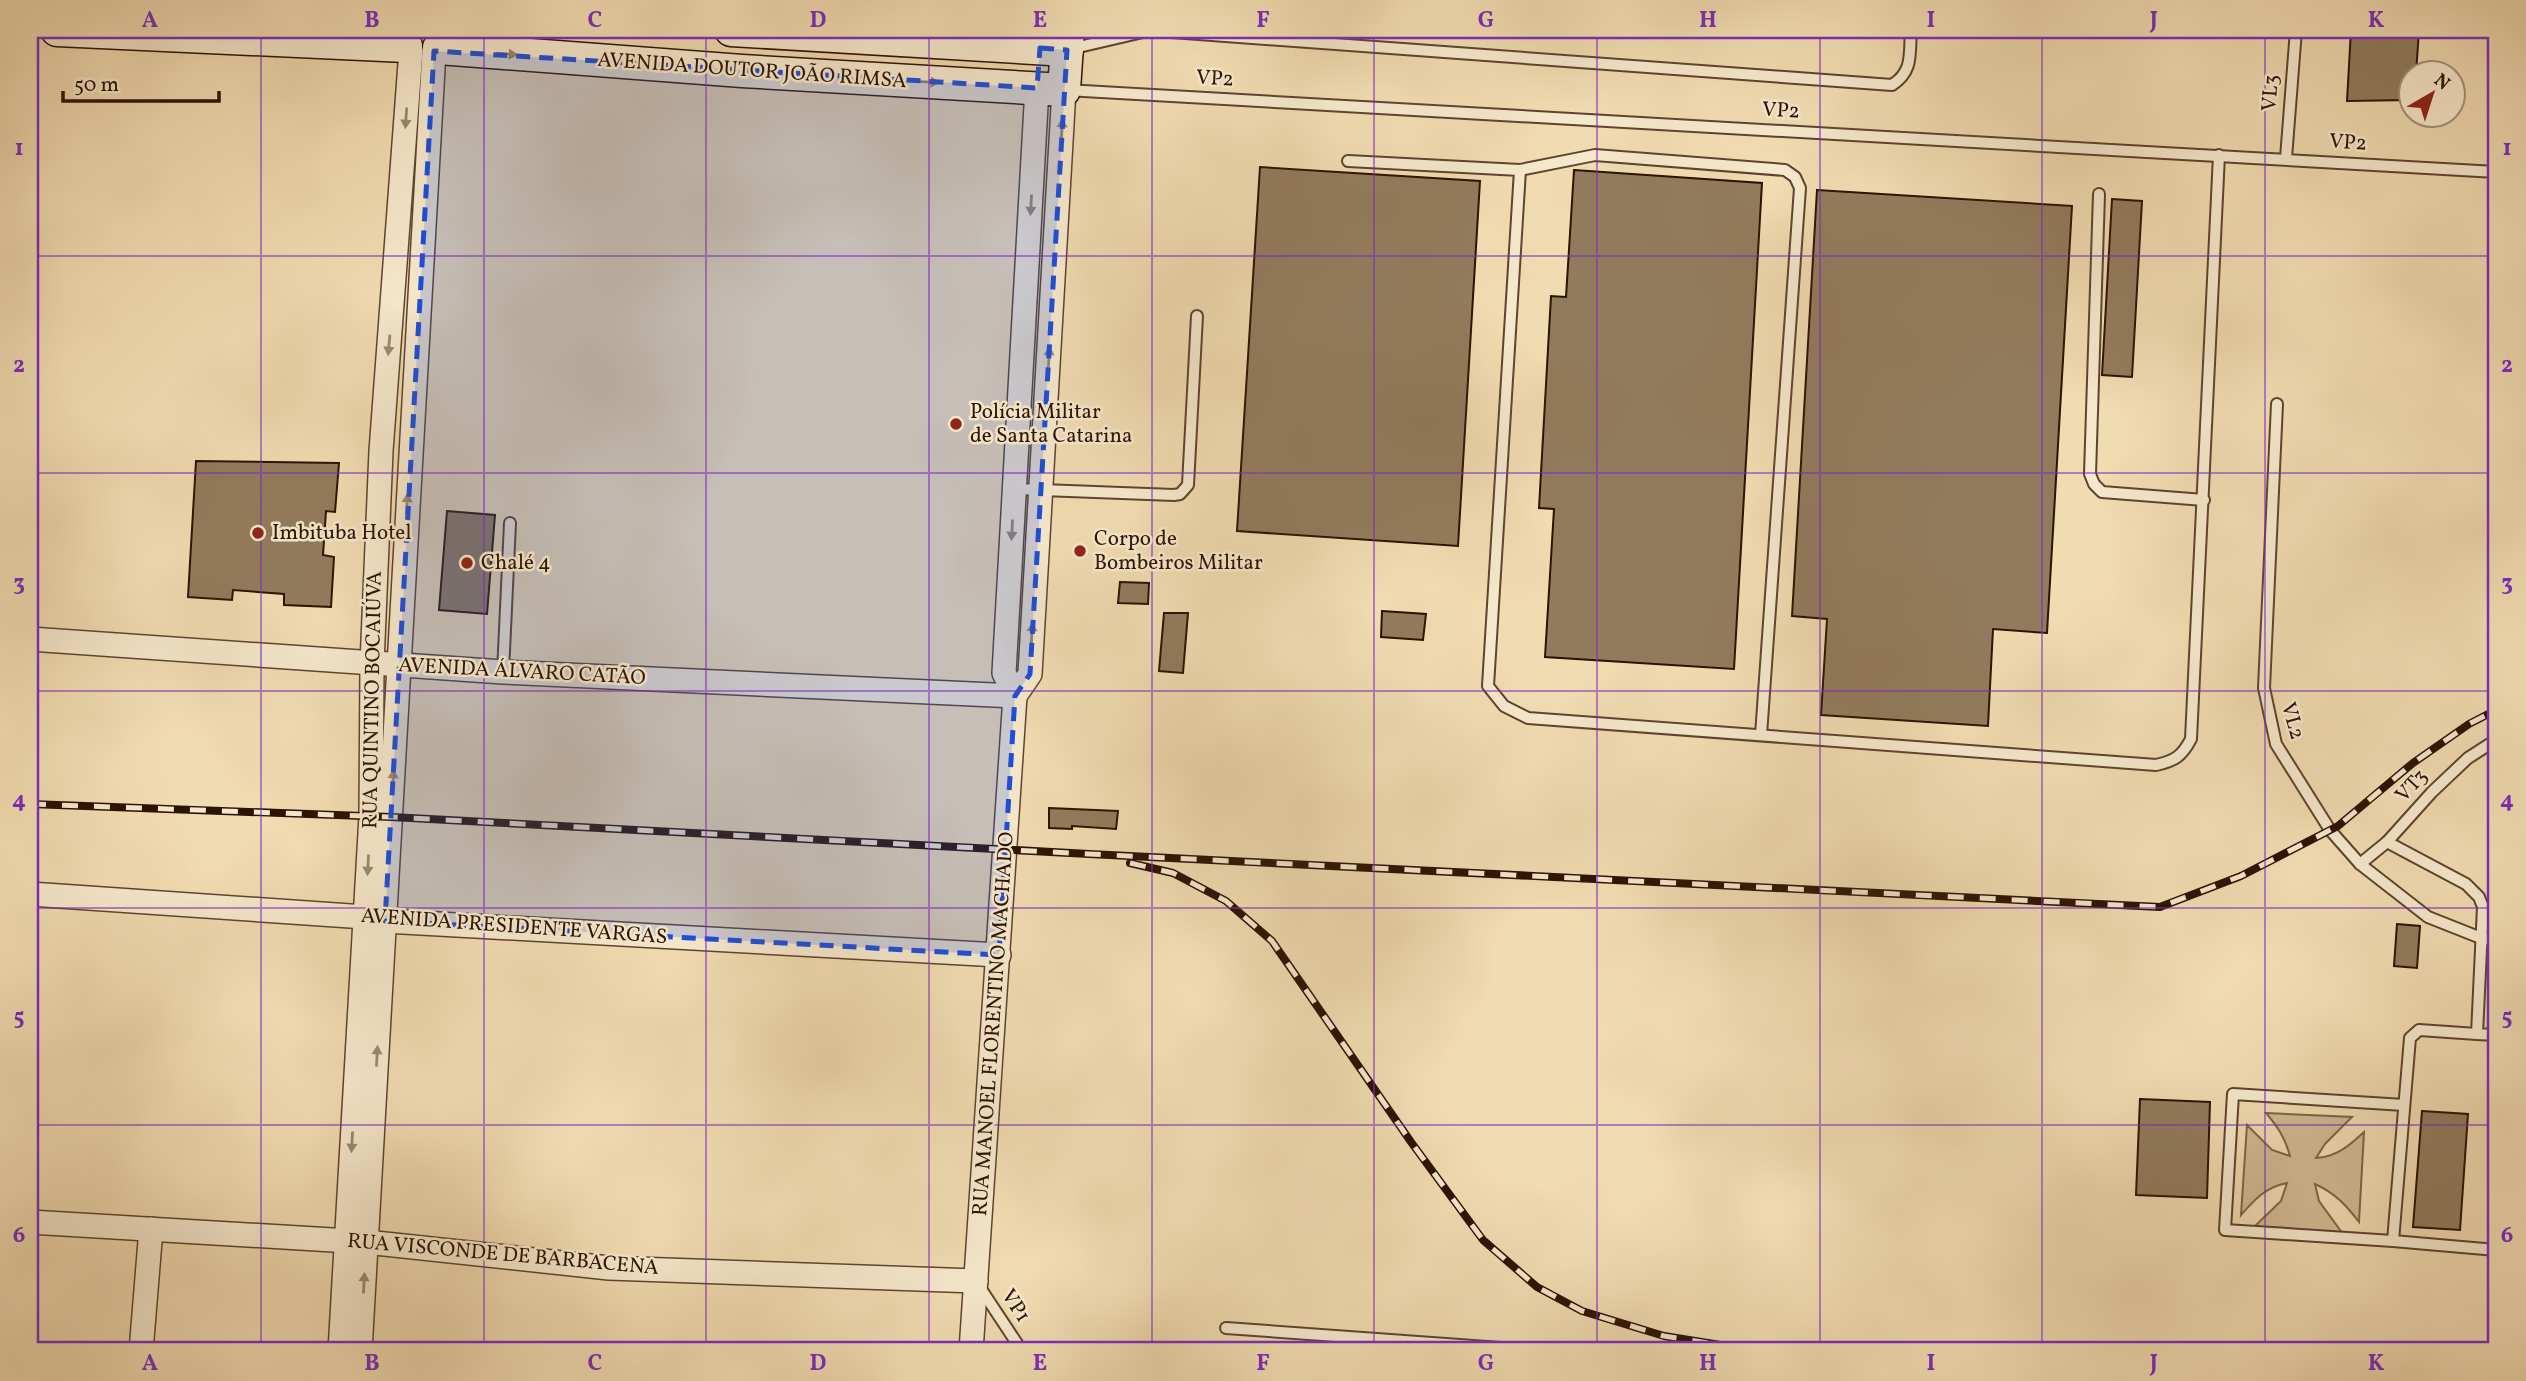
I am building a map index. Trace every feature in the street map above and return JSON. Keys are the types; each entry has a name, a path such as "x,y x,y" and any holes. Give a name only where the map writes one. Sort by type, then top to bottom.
{"street":[{"name":"AVENIDA DOUTOR JOÃO RIMSA","path":"57,30 423,42 742,71 1051,89"},
{"name":"AVENIDA DOUTOR JOÃO RIMSA","path":"731,30 1054,39"},
{"path":"742,71 744,30"},
{"name":"RUA MANOEL FLORENTINO MACHADO","path":"971,1351 1015,696 1004,673 1014,489 1054,39"},
{"name":"RUA QUINTINO BOCAIÚVA","path":"375,919 370,816 372,664 381,451 400,212 423,42"},
{"name":"RUA QUINTINO BOCAIÚVA","path":"340,1351 356,1241 375,919 399,666 426,214 423,42"},
{"name":"RUA MANOEL FLORENTINO MACHADO","path":"1015,696 1030,674 1041,489 1046,400 1051,89"},
{"path":"400,212 426,214"},
{"path":"396,261 423,263"},
{"path":"381,451 410,453"},
{"name":"AVENIDA ÁLVARO CATÃO","path":"30,639 399,666 1015,696"},
{"name":"AVENIDA PRESIDENTE VARGAS","path":"30,894 375,919 999,955"},
{"name":"RUA VISCONDE DE BARBACENA","path":"30,1222 356,1241 609,1268 976,1281"},
{"path":"141,1351 152,1229"},
{"name":"RUA QUINTINO BOCAIÚVA","path":"356,1241 360,1351"}],"lane":[{"path":"1054,39 1158,32 1892,85 1902,79 1908,70 1911,30"},
{"name":"VL3","path":"2286,158 2296,30"},
{"name":"VP2","path":"1051,89 2496,172"},
{"path":"1348,162 1520,170 1595,155 1785,170 1795,177 1800,188 1761,736"},
{"path":"1520,170 1488,686 1504,706 1528,718 2156,765 2174,761 2185,752 2191,739 2220,155"},
{"path":"2099,194 2090,474 2094,484 2102,492 2204,500"},
{"path":"1014,489 1174,495 1185,491 1188,485 1197,316"},
{"path":"1020,398 1046,400"},
{"name":"VL2","path":"2277,404 2264,688 2276,744 2330,830 2360,864 2428,917 2481,938 2496,941"},
{"path":"503,672 510,523"},
{"name":"VT3","path":"2360,864 2387,842 2468,758 2496,740"},
{"path":"2387,842 2466,884 2479,897 2483,907 2477,1034"},
{"path":"2393,1241 2410,1038 2413,1032 2418,1030 2496,1035"},
{"path":"2404,1105 2233,1094 2225,1230 2496,1250"},
{"name":"VP1","path":"976,1281 1022,1351"},
{"path":"1226,1328 1544,1351"},
{"path":"490,1351 504,1351"}],"highlighted area":[{"path":"1040,48 1067,50 1030,674 1015,696 999,955 385,921 434,51 1037,88"}],"shaded area":[{"path":"2266,1113 2352,1117 2325,1144 2316,1158 2342,1150 2364,1132 2359,1222 2340,1200 2315,1184 2319,1201 2343,1234 2255,1226 2281,1201 2287,1183 2273,1187 2261,1195 2241,1215 2247,1125 2272,1150 2290,1156 2281,1133"}],"building":[{"path":"2351,30 2419,30 2417,60 2396,60 2396,100 2347,101"},
{"path":"1260,167 1480,181 1458,546 1237,531"},
{"path":"1574,170 1762,183 1734,669 1545,657 1554,509 1539,508 1551,296 1566,297"},
{"path":"1817,190 2072,206 2047,633 1993,629 1988,726 1821,715 1827,619 1792,616"},
{"path":"2112,199 2142,201 2132,377 2102,375"},
{"name":"Imbituba Hotel","path":"196,461 339,463 335,512 326,511 323,555 334,557 331,607 284,605 284,594 233,590 232,600 188,597"},
{"name":"Chalé 4","path":"447,511 495,515 487,614 439,610"},
{"path":"1120,582 1149,583 1148,604 1118,603"},
{"path":"1382,611 1426,614 1423,640 1381,637"},
{"path":"1164,613 1188,613 1183,673 1159,671"},
{"path":"1049,808 1118,811 1116,829 1072,826 1072,829 1049,828"},
{"path":"2397,924 2420,926 2417,968 2394,966"},
{"path":"2140,1099 2210,1102 2207,1198 2136,1195"},
{"path":"2422,1111 2468,1114 2460,1230 2413,1227"}],"railway":[{"path":"30,804 391,817 2160,907 2241,876 2338,826 2413,763 2469,724 2496,710"},
{"path":"1130,863 1173,873 1226,901 1272,941 1411,1142 1483,1240 1537,1287 1582,1311 1664,1336 1739,1348 1792,1351"}],"place":[{"name":"Polícia Militar de Santa Catarina","path":"956,424"},
{"name":"Imbituba Hotel","path":"258,533"},
{"name":"Corpo de Bombeiros Militar","path":"1080,551"},
{"name":"Chalé 4","path":"467,563"}]}
